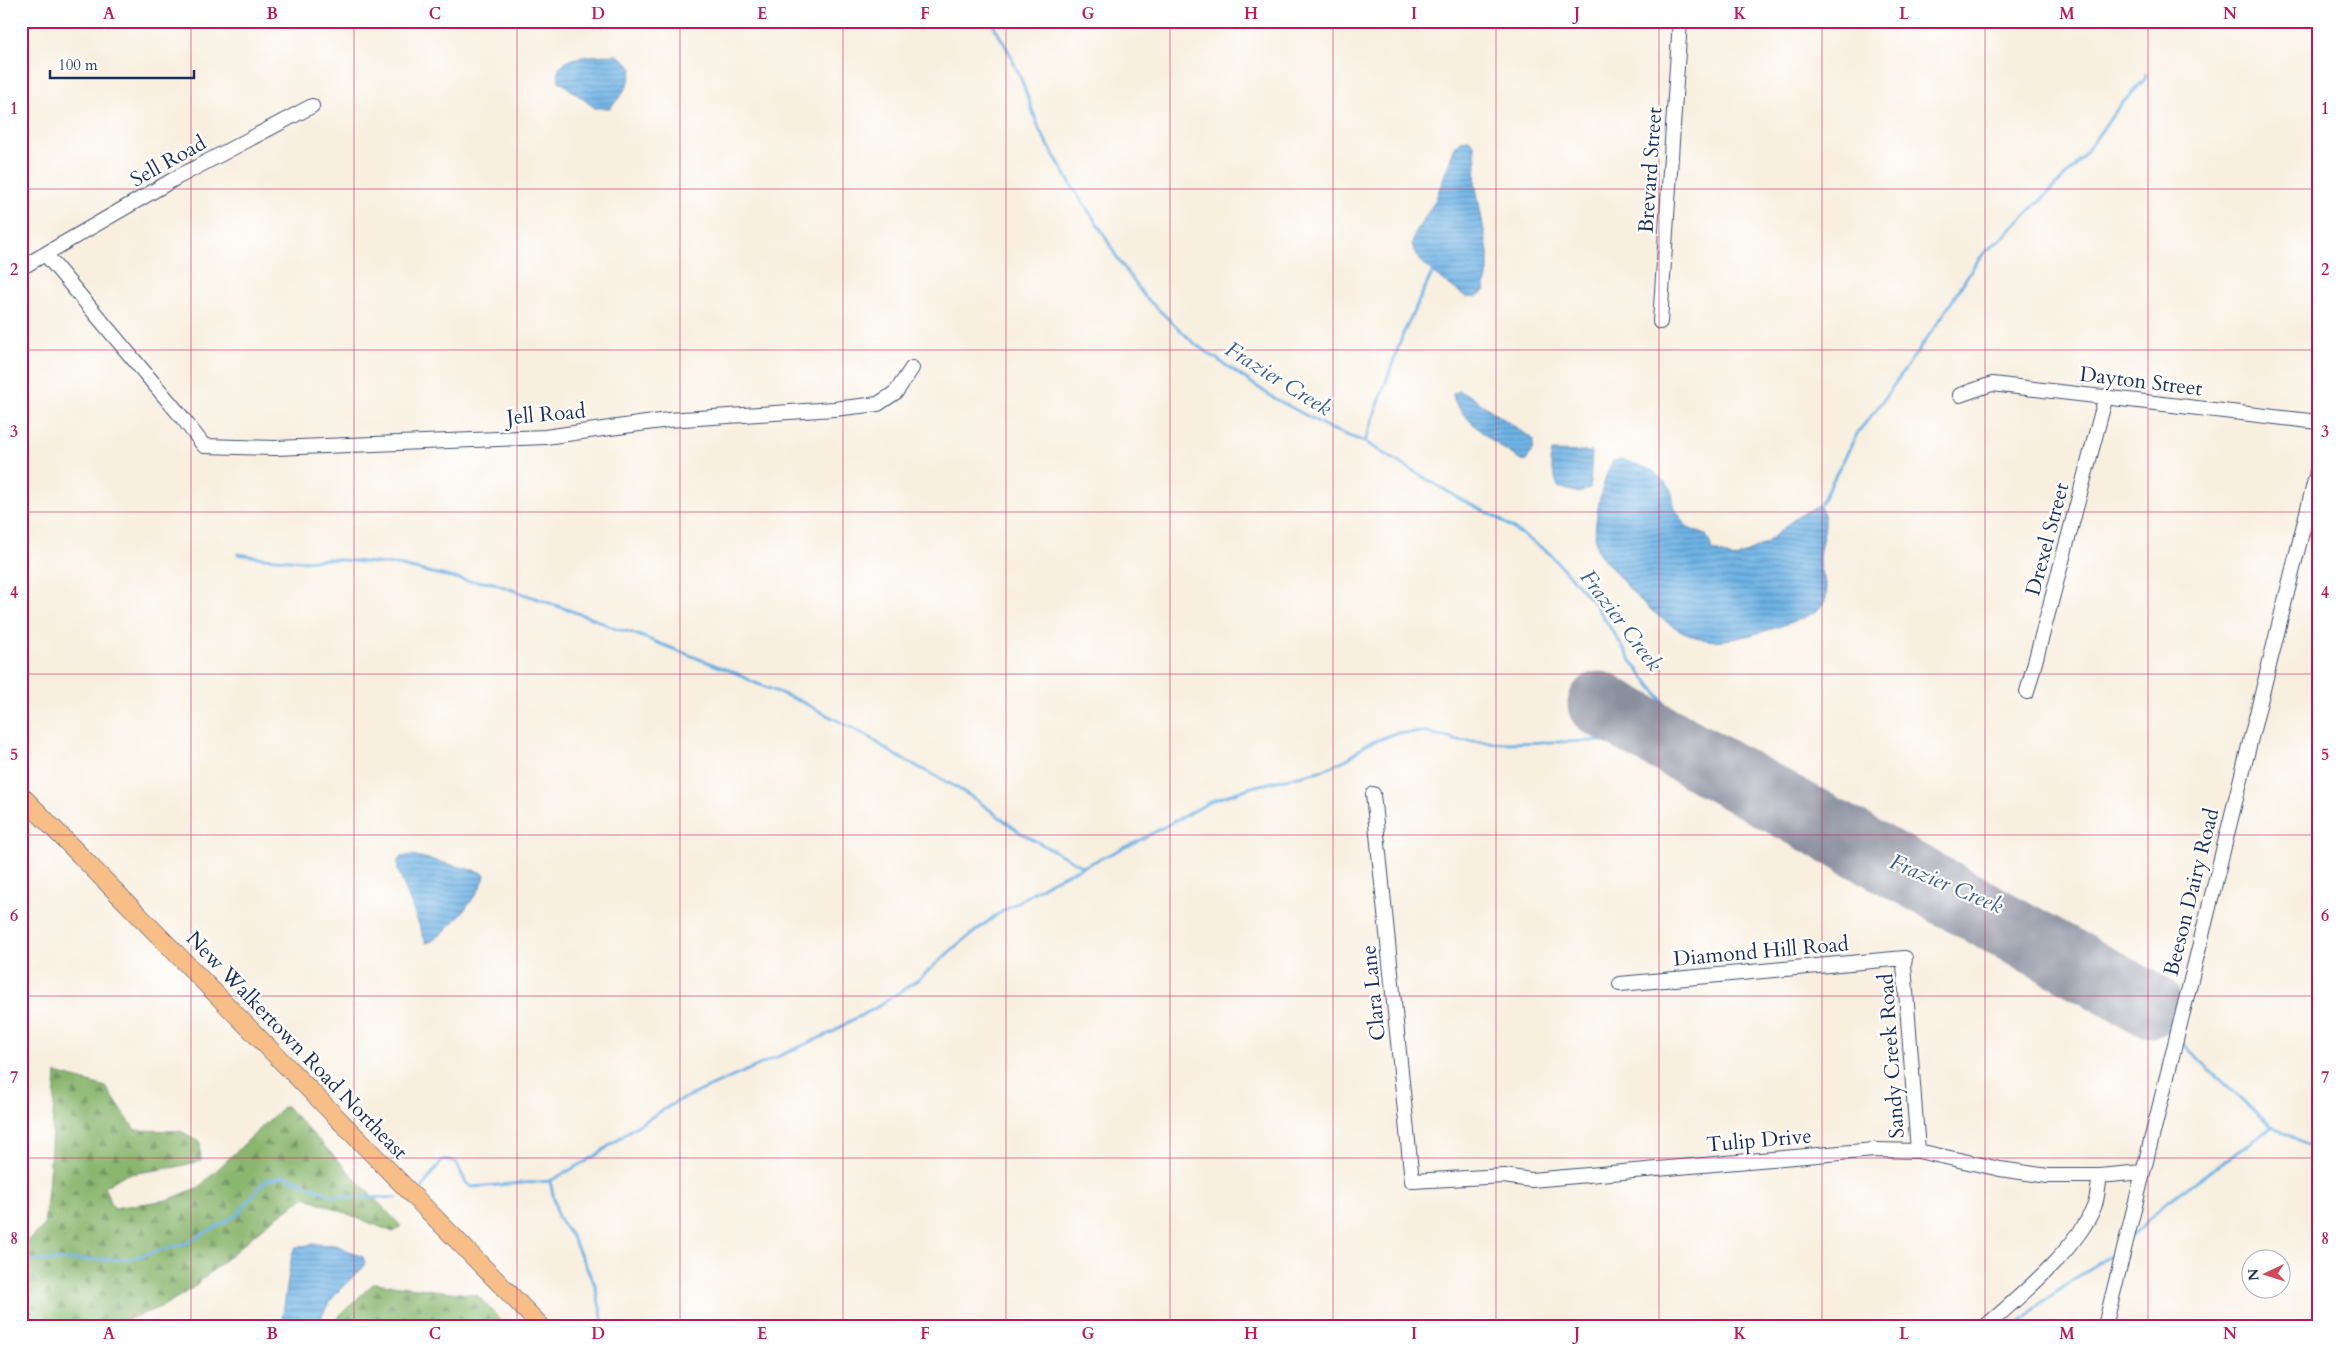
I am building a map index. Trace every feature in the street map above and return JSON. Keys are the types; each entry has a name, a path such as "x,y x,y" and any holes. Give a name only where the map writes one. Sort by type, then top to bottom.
{"main road":[{"name":"New Walkertown Road Northeast","path":"21,795 541,1326"}],"street":[{"name":"Brevard Street","path":"1660,322 1680,21"},
{"name":"Sell Road","path":"21,268 176,178 312,106"},
{"name":"Jell Road","path":"46,255 204,446 275,448 545,437 668,420 834,409 878,404 896,392 912,368"},
{"name":"Dayton Street","path":"1960,395 1992,384 2318,422"},
{"name":"Drexel Street","path":"2027,692 2106,396"},
{"name":"Beeson Dairy Road","path":"2105,1326 2318,468"},
{"name":"Clara Lane","path":"1373,794 1412,1181 1420,1181"},
{"name":"Diamond Hill Road","path":"1620,984 1905,958"},
{"name":"Sandy Creek Road","path":"1905,958 1918,1151"},
{"name":"Tulip Drive","path":"1420,1181 1504,1176 1530,1180 1874,1150 1918,1151 2000,1169 2048,1176 2100,1176 2142,1172"},
{"path":"1986,1326 2019,1296 2067,1247 2094,1207 2100,1176"}],"green space":[{"path":"56,1073 106,1087 135,1130 180,1131 200,1141 201,1161 124,1175 104,1187 114,1208 168,1200 199,1187 285,1105 401,1226 393,1232 305,1197 268,1223 190,1290 163,1306 119,1323 21,1326 21,1242 26,1242 44,1226"},
{"path":"374,1283 477,1295 506,1326 335,1326 340,1315"}],"water":[{"path":"617,55 625,60 632,69 627,86 610,108 595,108 559,81 559,69 569,60 585,56"},
{"path":"1469,139 1474,145 1476,160 1475,182 1488,252 1488,271 1484,291 1477,297 1466,297 1432,272 1416,256 1412,244 1414,235 1435,201 1455,147 1462,140"},
{"path":"1458,391 1467,394 1533,439 1533,448 1526,462 1495,443 1471,422 1455,402 1453,394"},
{"path":"1552,451 1592,452 1590,488 1579,493 1558,487 1550,461"},
{"path":"1621,459 1652,470 1671,488 1675,509 1688,528 1706,535 1713,550 1734,559 1766,543 1799,515 1819,506 1825,518 1819,554 1821,571 1827,591 1822,606 1807,616 1784,625 1732,639 1702,639 1675,628 1640,600 1603,559 1597,549 1595,530 1605,479 1613,461"},
{"path":"412,855 481,872 485,875 477,892 460,915 433,941 426,943 398,870 398,860 401,857"},
{"path":"313,1244 336,1245 363,1257 365,1262 363,1268 331,1300 318,1326 281,1326 292,1253 296,1247"}],"waterway":[{"name":"Frazier Creek","path":"991,21 1009,52 1040,131 1076,193 1144,296 1195,344 1272,397 1331,429 1365,442 1460,499 1496,517 1549,553 1595,604 1632,662 1695,742 1712,761 1751,791 1792,815 1845,853 1920,894 1988,918 2108,972 2143,1009 2172,1035"},
{"path":"1818,509 1858,432 1879,406 1944,314 1973,267 1985,252 2001,239 2075,167 2118,108 2145,79 2146,74"},
{"path":"1365,442 1403,334 1434,269"},
{"path":"238,554 302,561 330,559 397,565 468,581 493,583 594,619 616,629 630,632 738,674 800,701 869,737 895,755 949,783 975,799 1021,833 1082,866"},
{"path":"422,1188 435,1169 445,1159 456,1162 466,1183 472,1187 550,1181 595,1156 632,1129 676,1102 833,1032 874,1009 918,980 955,947 995,916 1052,881 1136,842 1214,800 1252,787 1324,770 1349,758 1365,745 1396,733 1428,732 1454,740 1506,743 1646,740 1671,743 1694,742"},
{"name":"Frazier Creek","path":"2181,1042 2257,1114 2286,1134 2318,1151"},
{"path":"2132,1236 2163,1205 2273,1126"},
{"path":"21,1261 129,1259 187,1243 237,1215 265,1181 285,1176 334,1196 397,1198"},
{"path":"550,1181 558,1217 572,1237 595,1285 604,1326"},
{"path":"2016,1326 2069,1283 2118,1251"}],"runway":[{"path":"1600,704 2150,1005"}]}
